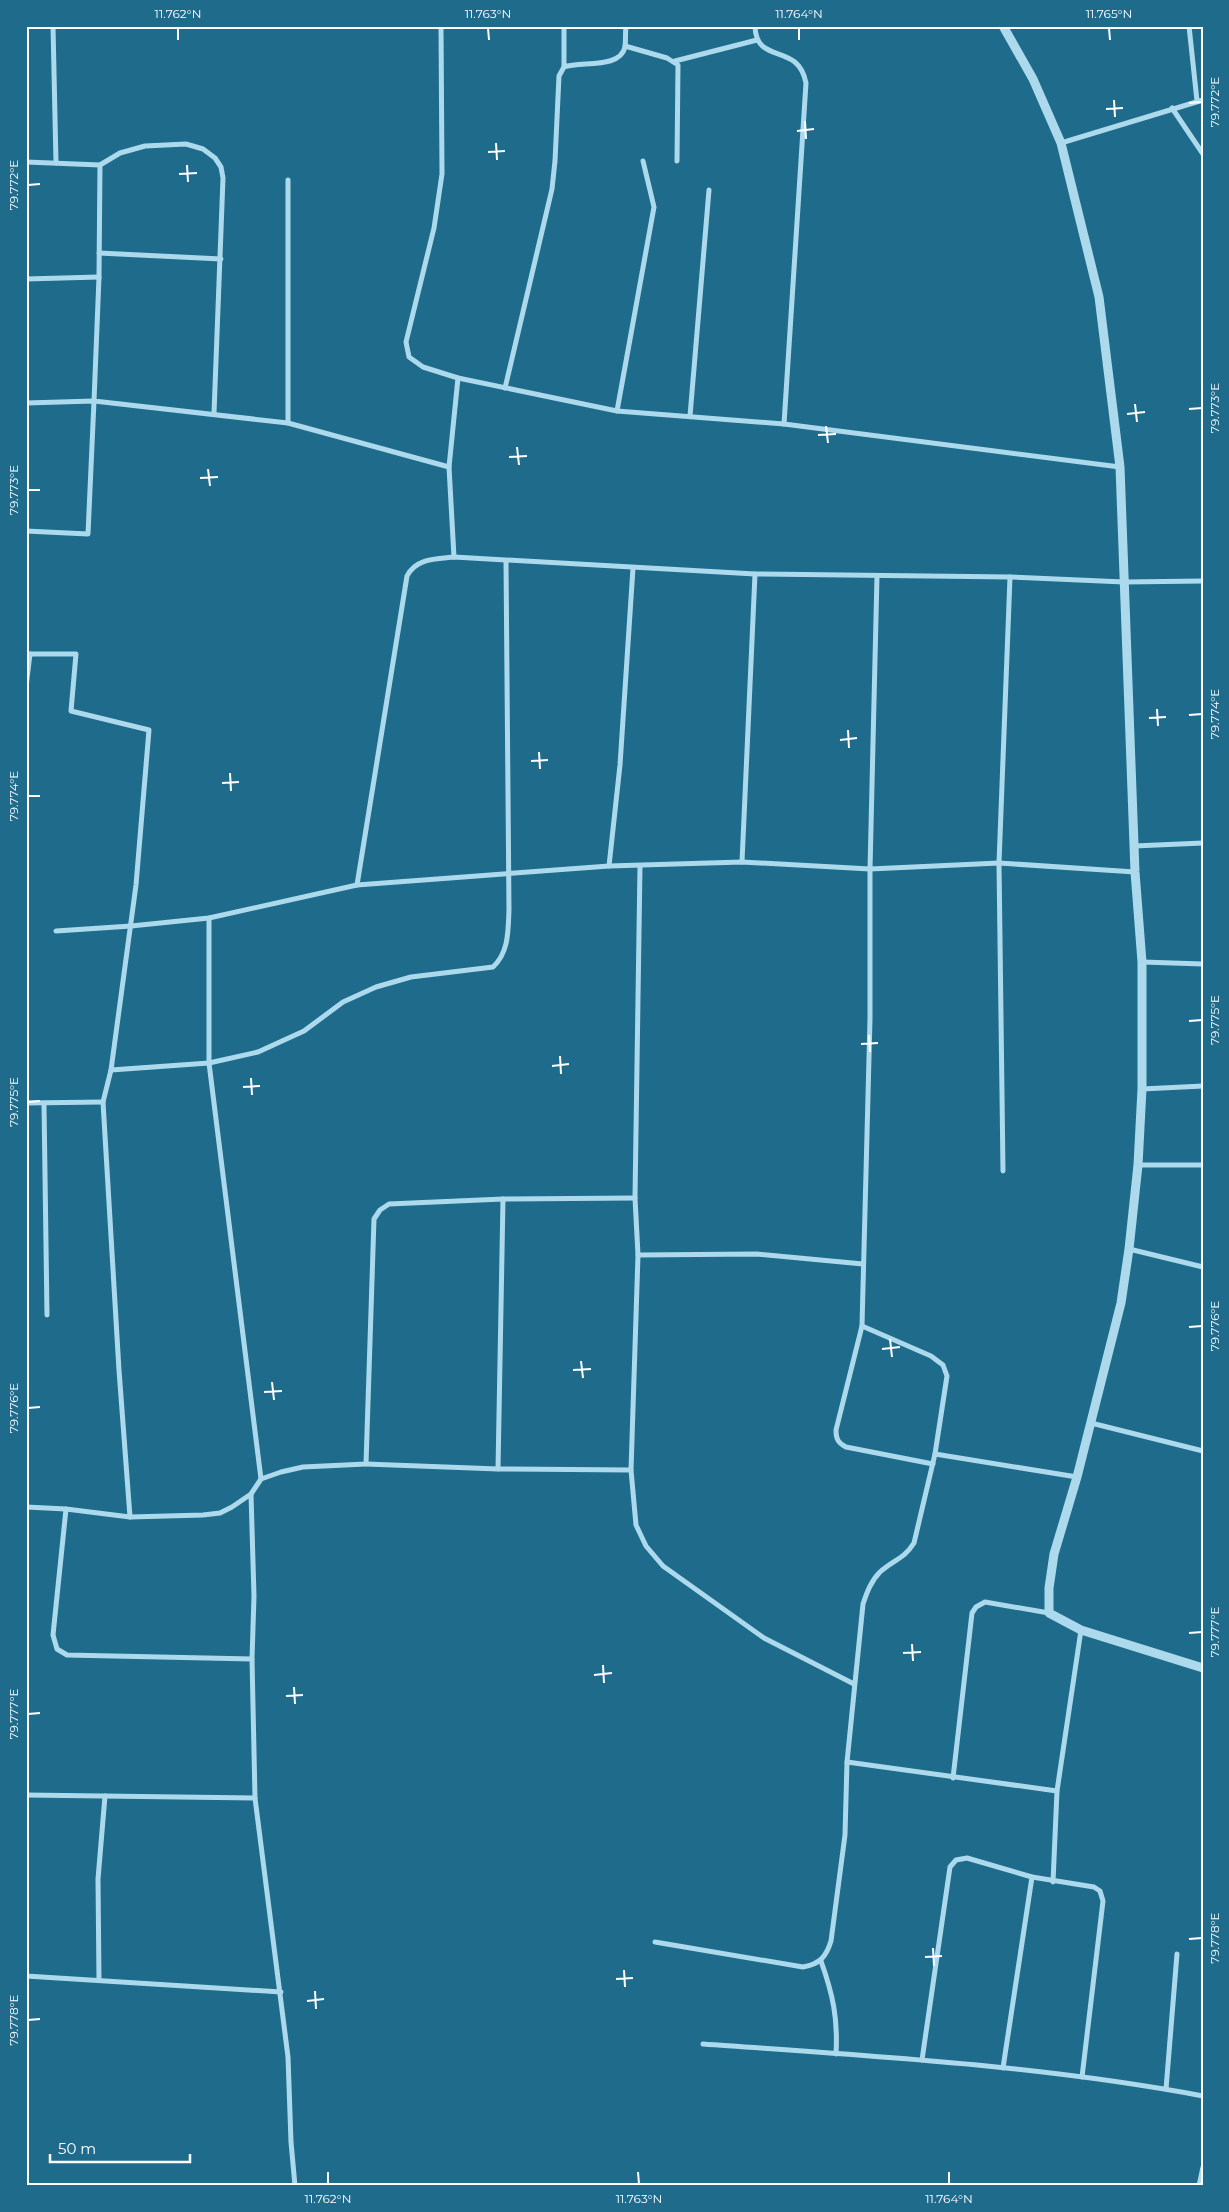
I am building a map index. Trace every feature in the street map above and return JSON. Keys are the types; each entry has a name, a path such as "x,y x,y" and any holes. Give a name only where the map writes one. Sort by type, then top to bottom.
{"street":[{"path":"53,26 56,163"},
{"path":"441,26 442,174 434,228 406,342 409,357 423,367 458,378 617,411 784,424 1120,467"},
{"path":"505,388 552,189 559,76 564,67 564,26"},
{"path":"564,67 574,63 612,61 621,55 625,46 626,26"},
{"path":"755,26 757,40 763,47 795,61 803,70 806,83 784,424"},
{"path":"1002,26 1032,79 1061,142 1099,297 1120,467 1135,872 1142,962 1142,1089 1138,1165 1129,1249 1121,1303 1077,1478 1054,1554 1049,1588 1049,1614"},
{"path":"1061,142 1200,100 1189,26"},
{"path":"674,61 757,40"},
{"path":"625,46 674,61 678,65 677,162"},
{"path":"1172,108 1203,154"},
{"path":"26,162 100,165 120,153 144,146 186,144 203,149 215,158 221,167 222,178 221,259 214,413"},
{"path":"617,411 654,207 643,161"},
{"path":"26,531 88,534 99,277 100,165"},
{"path":"288,180 288,423"},
{"path":"690,416 709,190"},
{"path":"99,253 221,259"},
{"path":"26,279 99,277"},
{"path":"454,557 449,467 458,378"},
{"path":"26,403 94,401 214,413 288,423 449,467"},
{"path":"357,885 407,576 412,566 426,560 454,557 755,574 1010,577 1124,582 1203,581"},
{"path":"111,1070 209,1063 258,1052 304,1031 343,1002 376,987 411,977 493,967 504,954 508,941 509,872 506,561"},
{"path":"610,866 620,765 633,568"},
{"path":"742,862 755,574"},
{"path":"877,576 870,869 870,1019 862,1326 836,1430 836,1438 840,1444 846,1447 933,1464"},
{"path":"1003,1171 999,863 1010,577"},
{"path":"26,687 28,654 76,654 71,711 149,730 132,926 111,1070 103,1102 130,1517"},
{"path":"1134,846 1203,843"},
{"path":"56,931 210,918 357,885 509,872 610,866 742,862 870,869 999,863 1135,872"},
{"path":"640,866 634,1198 638,1255 631,1470 636,1525 646,1546 663,1566 764,1638 854,1684"},
{"path":"210,918 209,1063 261,1479"},
{"path":"1142,962 1203,964"},
{"path":"1142,1089 1203,1086"},
{"path":"26,1103 103,1102"},
{"path":"44,1104 47,1315"},
{"path":"1138,1165 1203,1165"},
{"path":"366,1464 374,1218 380,1210 389,1204 503,1199 634,1198"},
{"path":"498,1469 503,1199"},
{"path":"1129,1249 1203,1267"},
{"path":"638,1255 757,1254 863,1264"},
{"path":"656,1942 803,1967 821,1961 826,1954 833,1932 845,1835 847,1762 863,1604 870,1584 881,1571 907,1554 914,1543 935,1454 947,1376 943,1365 916,1348 862,1326"},
{"path":"1091,1423 1203,1451"},
{"path":"935,1454 1077,1478"},
{"path":"26,1507 66,1509 130,1517 220,1513 251,1494 261,1479 303,1467 366,1464 498,1469 631,1470"},
{"path":"251,1494 254,1596 252,1659 255,1798 288,2057 291,2142 295,2186"},
{"path":"66,1509 53,1635 58,1649 67,1655 252,1659"},
{"path":"953,1778 972,1613 976,1607 985,1602 1049,1614 1081,1630 1203,1668"},
{"path":"1053,1882 1057,1791 1081,1630"},
{"path":"847,1762 1057,1791"},
{"path":"26,1795 255,1798"},
{"path":"99,1980 98,1879 105,1796"},
{"path":"922,2060 950,1867 956,1860 967,1858 1032,1877 1094,1888 1100,1891 1103,1901 1082,2077"},
{"path":"1003,2068 1032,1877"},
{"path":"1166,2089 1177,1954"},
{"path":"821,1961 835,2005 838,2027 836,2054"},
{"path":"26,1976 281,1992"},
{"path":"703,2044 922,2060 1003,2068 1082,2077 1203,2096"},
{"path":"1199,2186 1203,2168"}]}
